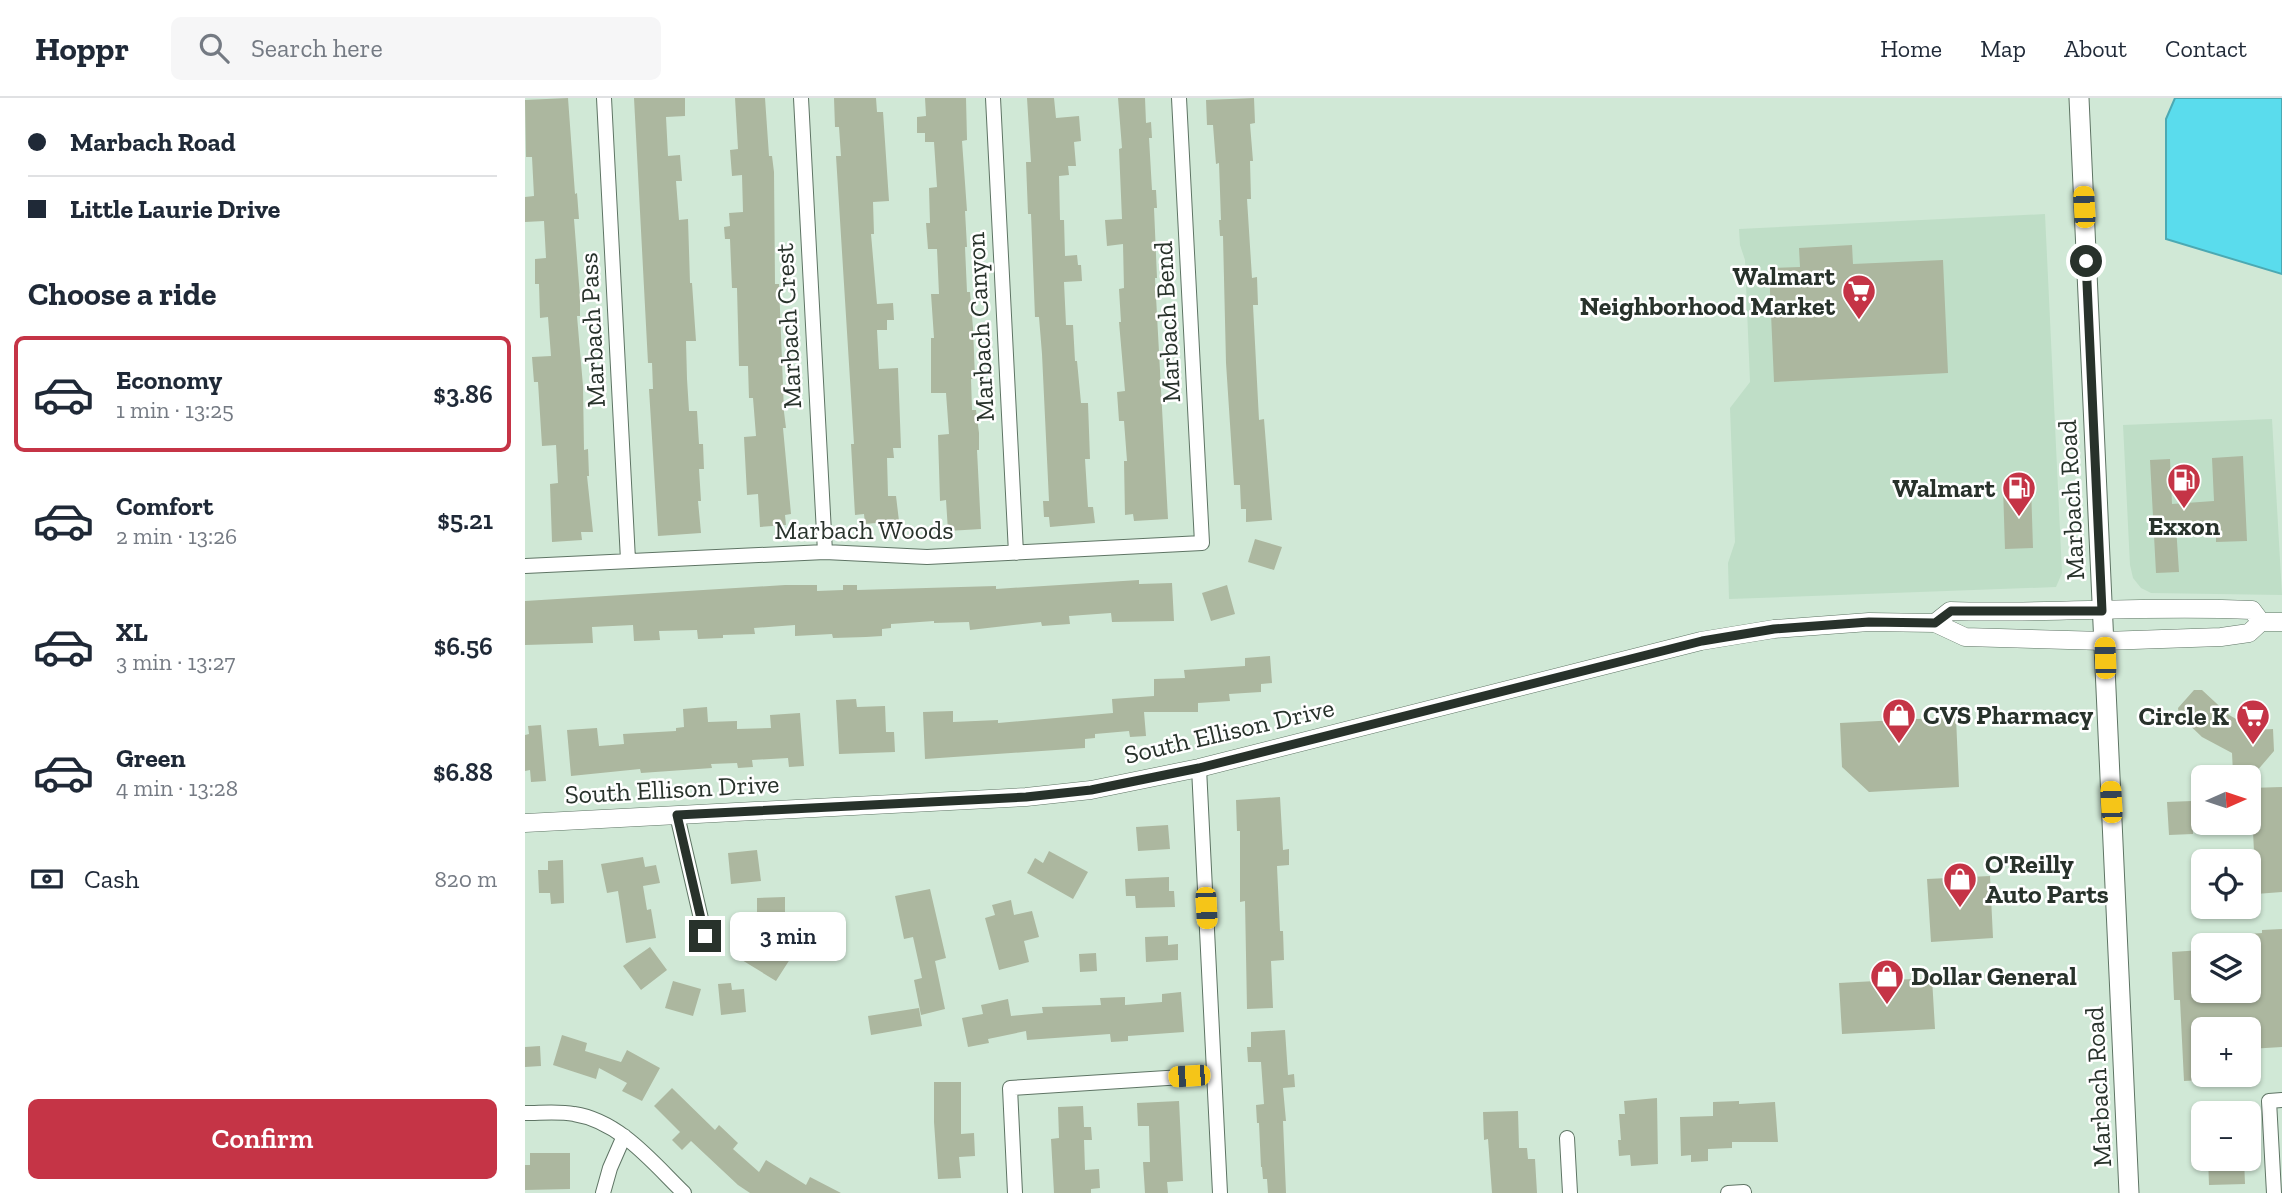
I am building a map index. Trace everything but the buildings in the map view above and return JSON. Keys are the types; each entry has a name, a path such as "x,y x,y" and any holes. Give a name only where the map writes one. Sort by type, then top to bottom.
{"main road":[{"name":"Marbach Road","path":"2079,98 2129,1193"}],"street":[{"name":"Marbach Pass","path":"604,98 628,561"},
{"name":"Marbach Crest","path":"801,98 825,552"},
{"name":"Marbach Canyon","path":"993,98 1016,553"},
{"name":"Marbach Bend","path":"1179,98 1202,543"},
{"name":"Marbach Woods","path":"525,566 825,552 927,558 1202,543"},
{"name":"South Ellison Drive","path":"1935,623 1951,611 2102,611 2194,607 2252,610 2262,622"},
{"path":"2194,607 2197,638"},
{"name":"South Ellison Drive","path":"525,823 1026,797 1091,790 1199,768 1702,641 1774,629 1869,622 1935,623 1965,637 2104,641 2221,637 2249,633 2262,622 2282,622"},
{"path":"1199,768 1220,1193"},
{"path":"677,815 705,936"},
{"path":"1015,1193 1010,1088 1215,1075"},
{"path":"2274,1193 2275,1100"},
{"path":"525,1113 574,1114 593,1119 624,1136 684,1193"},
{"path":"603,1193 624,1136"},
{"path":"1567,1138 1570,1193"},
{"path":"1728,1193 1744,1192"}],"shaded area":[{"path":"2045,214 2062,573 2056,587 1729,599 1728,563 1735,542 1730,408 1750,382 1745,260 1739,229"},
{"path":"2272,419 2282,595 2151,593 2141,588 2133,578 2130,565 2123,425"}],"water":[{"path":"2175,98 2282,98 2282,274 2166,239 2166,119"}],"place":[{"name":"Walmart Neighborhood Market","path":"1859,321"},
{"name":"Exxon","path":"2184,510"},
{"name":"Walmart","path":"2019,518"},
{"name":"CVS Pharmacy","path":"1899,745"},
{"name":"Circle K","path":"2253,746"},
{"name":"O'Reilly Auto Parts","path":"1960,909"},
{"name":"Dollar General","path":"1887,1006"}],"route":[{"path":"705,936 677,815 1026,797 1091,790 1199,768 1702,641 1774,629 1869,622 1935,623 1951,611 2102,611 2086,261"}]}
